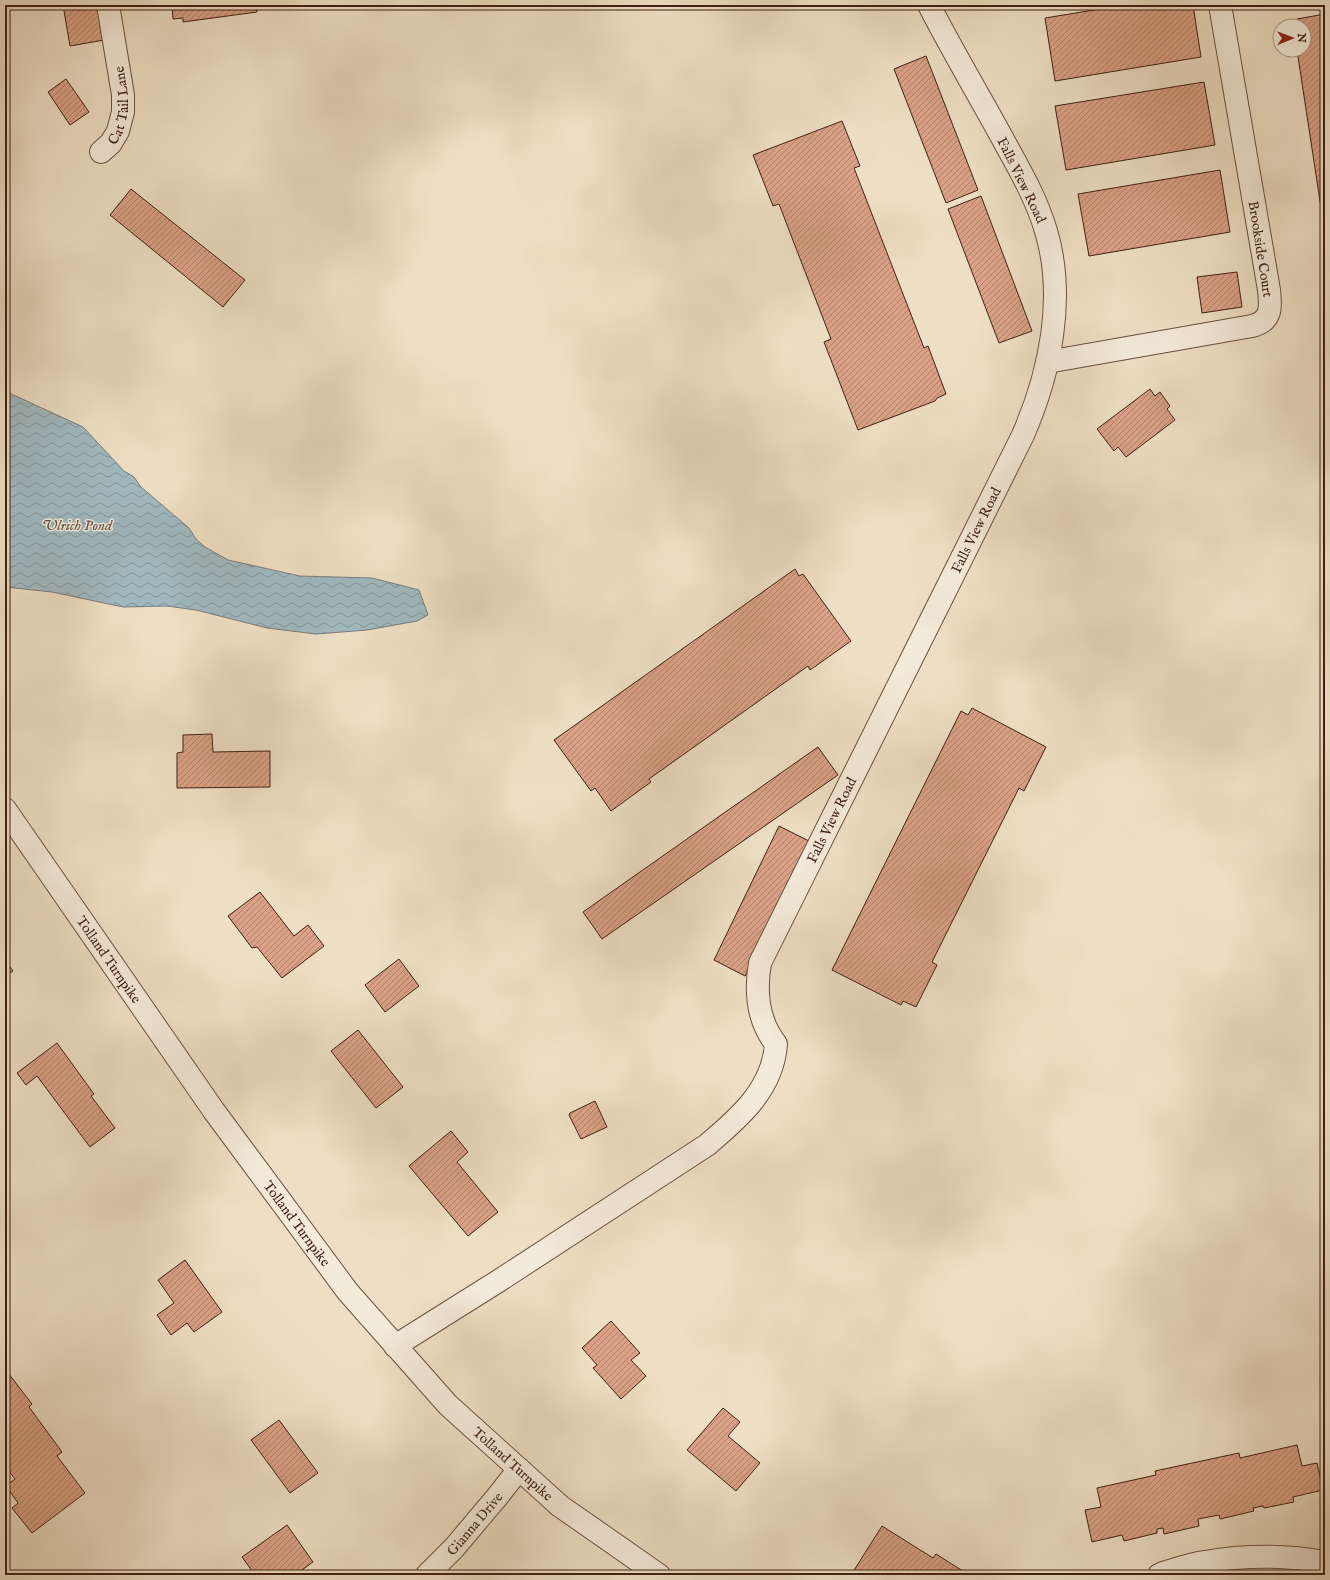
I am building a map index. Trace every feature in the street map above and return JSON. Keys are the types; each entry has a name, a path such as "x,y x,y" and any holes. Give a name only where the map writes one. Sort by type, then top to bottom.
{"street":[{"name":"Cat Tail Lane","path":"101,152 111,143 118,131 123,112 123,95 108,5"},
{"name":"Falls View Road","path":"395,1346 707,1145 734,1122 758,1094 769,1073 776,1044 770,1036 762,1018 757,993 759,968 763,954 1018,446 1039,393 1047,362 1052,330 1054,285 1050,244 1043,219 1029,186 929,5"},
{"name":"Brookside Court","path":"1047,362 1252,326 1260,323 1267,316 1270,306 1269,290 1220,5"},
{"name":"Tolland Turnpike","path":"5,809 214,1111 348,1292 448,1405 560,1506 659,1575"},
{"name":"Gianna Drive","path":"427,1575 454,1548 498,1497 519,1469"},
{"path":"1159,1575 1204,1562 1255,1556 1301,1558 1325,1562"}],"water":[{"name":"Ulrich Pond","path":"5,391 83,427 124,471 134,477 141,487 189,528 196,539 205,547 228,560 300,576 372,578 419,590 428,615 417,621 367,630 316,634 267,628 196,610 167,606 123,607 52,592 5,587"}],"building":[{"path":"63,5 98,5 104,40 70,46"},
{"path":"172,5 266,5 267,7 256,8 257,12 183,22 183,18 173,19"},
{"path":"1125,5 1193,5 1201,57 1055,81 1045,18"},
{"path":"1325,14 1325,234 1298,58 1312,58 1312,18 1303,18"},
{"path":"926,56 978,190 946,203 894,69"},
{"path":"66,79 89,112 70,125 48,92"},
{"path":"1204,82 1215,145 1066,170 1055,106"},
{"path":"842,121 860,166 854,168 924,348 928,346 946,394 937,398 935,401 858,430 824,342 831,339 779,204 773,206 753,155"},
{"path":"1220,170 1230,232 1089,256 1078,194"},
{"path":"131,189 245,280 223,307 110,215"},
{"path":"981,196 1032,331 999,343 948,209"},
{"path":"1237,272 1242,307 1202,313 1197,277"},
{"path":"1150,389 1155,396 1160,392 1170,406 1167,409 1175,420 1126,457 1118,447 1114,451 1097,429"},
{"path":"795,569 799,576 803,574 851,641 810,670 808,666 649,779 651,782 611,811 595,788 591,791 554,740"},
{"path":"972,708 1046,747 1024,791 1019,788 932,962 937,965 916,1007 903,1001 901,1005 832,970 961,711 968,715"},
{"path":"212,734 213,752 270,751 270,787 177,788 177,753 183,752 183,735"},
{"path":"818,747 838,775 602,939 583,912"},
{"path":"779,826 811,842 745,976 714,960"},
{"path":"260,892 294,936 308,925 324,946 282,978 257,947 252,948 228,916"},
{"path":"399,959 419,986 385,1012 365,985"},
{"path":"5,960 13,971 5,976"},
{"path":"358,1030 403,1087 376,1108 331,1051"},
{"path":"57,1043 94,1094 91,1096 115,1128 90,1147 37,1076 26,1085 17,1073"},
{"path":"595,1101 607,1127 581,1139 569,1115 570,1113"},
{"path":"451,1131 468,1152 457,1162 498,1212 468,1236 409,1166"},
{"path":"185,1260 222,1312 194,1332 187,1323 171,1335 157,1315 174,1303 158,1280"},
{"path":"611,1321 640,1353 631,1360 646,1376 621,1399 593,1368 597,1365 582,1348"},
{"path":"5,1369 32,1404 29,1407 62,1452 57,1456 85,1493 32,1533 12,1508 18,1503 6,1486 15,1479 5,1466"},
{"path":"723,1408 740,1422 728,1436 760,1463 736,1491 687,1450"},
{"path":"279,1420 318,1473 290,1493 251,1440"},
{"path":"1297,1445 1302,1466 1317,1463 1323,1490 1293,1497 1294,1502 1264,1508 1263,1506 1253,1508 1254,1511 1220,1519 1219,1515 1198,1519 1199,1526 1164,1534 1163,1528 1157,1529 1157,1533 1124,1541 1122,1535 1092,1542 1085,1510 1101,1507 1097,1488 1156,1475 1155,1471 1239,1453 1240,1458"},
{"path":"287,1525 313,1562 295,1575 255,1575 242,1557"},
{"path":"882,1526 933,1558 936,1554 969,1575 851,1575"}]}
